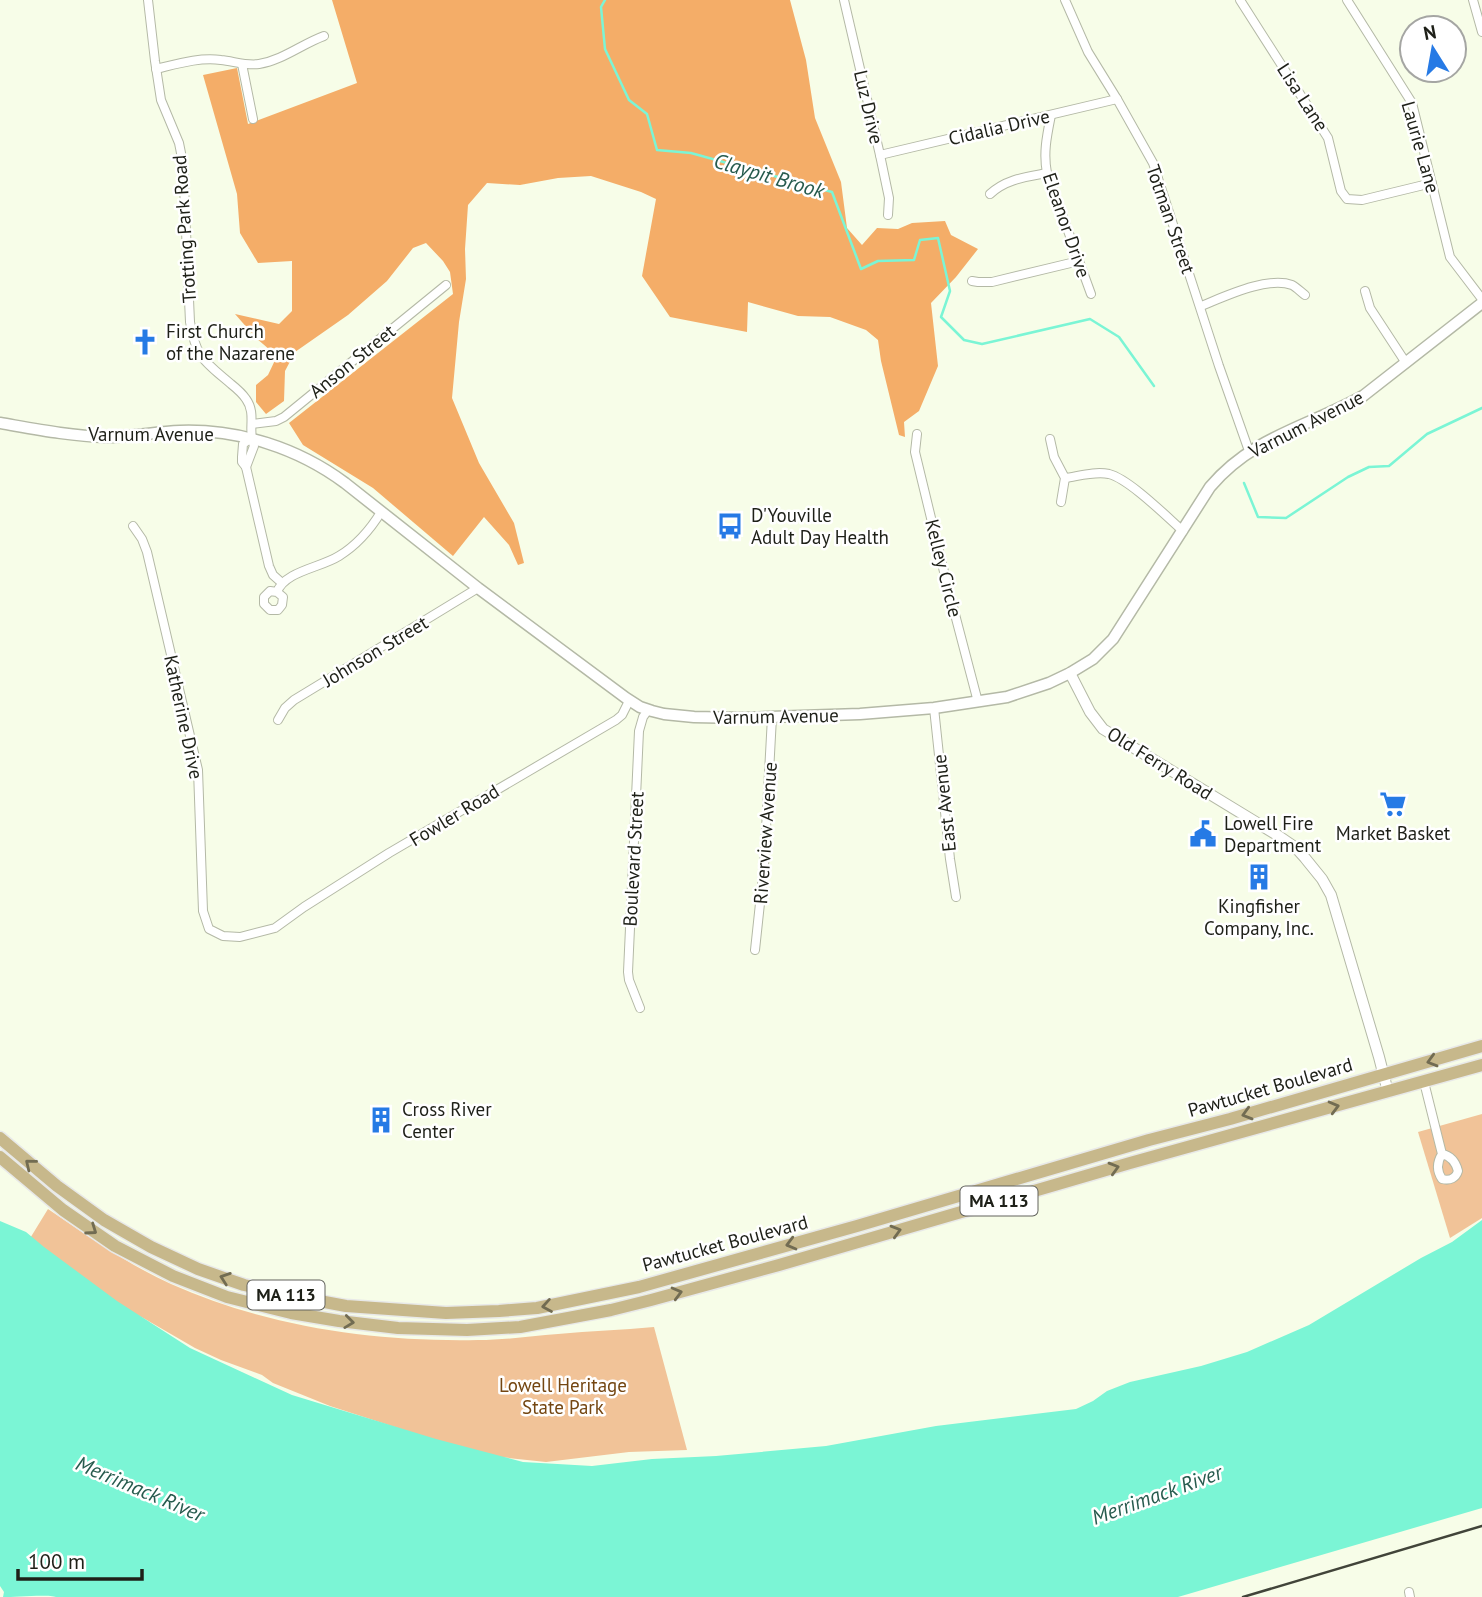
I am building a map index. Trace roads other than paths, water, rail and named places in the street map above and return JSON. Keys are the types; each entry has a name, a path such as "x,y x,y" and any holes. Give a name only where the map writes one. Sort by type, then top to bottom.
{"main road":[{"name":"Varnum Avenue","path":"0,422 89,436 191,431 220,433 290,451 345,482 478,588 629,701 648,710 678,716 876,714 978,702 1024,692 1070,673 1093,659 1113,639 1218,478 1249,451 1271,438 1353,402 1373,389 1482,301"},
{"name":"Pawtucket Boulevard","path":"0,1138 57,1186 104,1220 151,1247 244,1285 346,1306 446,1313 499,1311 537,1308 639,1287 1482,1046"},
{"name":"Pawtucket Boulevard","path":"0,1157 63,1210 115,1246 173,1276 227,1297 291,1313 398,1328 467,1330 520,1327 651,1300 1482,1065"}],"street":[{"name":"Trotting Park Road","path":"148,0 161,100 179,143 183,163 192,335 196,349 205,362 245,397 250,406 250,439 254,446 246,467 269,566 273,575 282,583"},
{"name":"Luz Drive","path":"844,0 889,198 888,215"},
{"name":"Totman Street","path":"1065,0 1088,52 1153,163 1249,451"},
{"name":"Lisa Lane","path":"1240,0 1328,138 1341,191 1348,200 1362,200 1432,183"},
{"name":"Laurie Lane","path":"1347,0 1412,103 1450,257 1482,301"},
{"path":"1473,0 1482,32"},
{"path":"156,69 203,59 256,65 276,60 324,36"},
{"path":"242,64 253,119"},
{"name":"Cidalia Drive","path":"880,155 1117,99"},
{"name":"Eleanor Drive","path":"1051,115 1046,142 1047,173 1091,294"},
{"path":"990,194 1008,181 1047,173"},
{"path":"972,281 992,282 1079,261"},
{"path":"1200,306 1277,282 1293,286 1305,295"},
{"name":"Anson Street","path":"252,424 276,421 284,417 446,285"},
{"path":"1365,291 1370,308 1406,363"},
{"name":"Kelley Circle","path":"917,434 915,452 978,702"},
{"path":"1051,439 1054,457 1065,478 1061,502"},
{"path":"1065,478 1108,474 1124,481 1183,531"},
{"path":"277,592 282,583 291,576 338,556 361,539 381,512"},
{"name":"Katherine Drive","path":"133,526 142,538 147,552 198,770 203,911 209,929 223,936 240,937 275,928"},
{"name":"Johnson Street","path":"278,720 294,700 478,588"},
{"name":"Old Ferry Road","path":"1070,673 1090,712 1103,729 1277,835 1296,848 1322,878 1340,920 1388,1092"},
{"name":"Fowler Road","path":"275,928 389,853 607,726 622,715 629,701"},
{"name":"East Avenue","path":"934,708 956,897"},
{"name":"Boulevard Street","path":"640,1008 628,972 639,731 648,710"},
{"name":"Riverview Avenue","path":"755,950 764,866 772,717"},
{"path":"1424,1082 1442,1154"}],"water":[{"name":"Merrimack River","path":"1482,1220 1482,1508 1178,1597 3,1597 4,1592 0,1586 0,1221 26,1232 117,1301 190,1348 292,1395 436,1439 523,1462 592,1466 826,1446 936,1426 1076,1409 1107,1391 1130,1382 1201,1366 1247,1352 1309,1325 1452,1242"}],"waterway":[{"name":"Claypit Brook","path":"605,0 601,7 605,49 629,100 647,114 657,150 691,153 832,192 861,269 878,261 914,260 920,240 938,238 950,291 941,317 964,340 982,344 1090,319 1119,337 1154,386"},
{"name":"Claypit Brook","path":"1244,483 1258,517 1286,518 1348,477 1369,467 1389,466 1427,434 1482,408"}],"railway":[{"path":"1243,1597 1482,1526"}],"place":[{"name":"First Church of the Nazarene","path":"145,342"},
{"name":"D'Youville Adult Day Health","path":"730,526"},
{"name":"Market Basket","path":"1393,804"},
{"name":"Lowell Fire Department","path":"1203,834"},
{"name":"Kingfisher Company, Inc.","path":"1259,877"},
{"name":"Cross River Center","path":"381,1120"}],"park label":[{"name":"Lowell Heritage State Park","path":"563,1396"}]}
